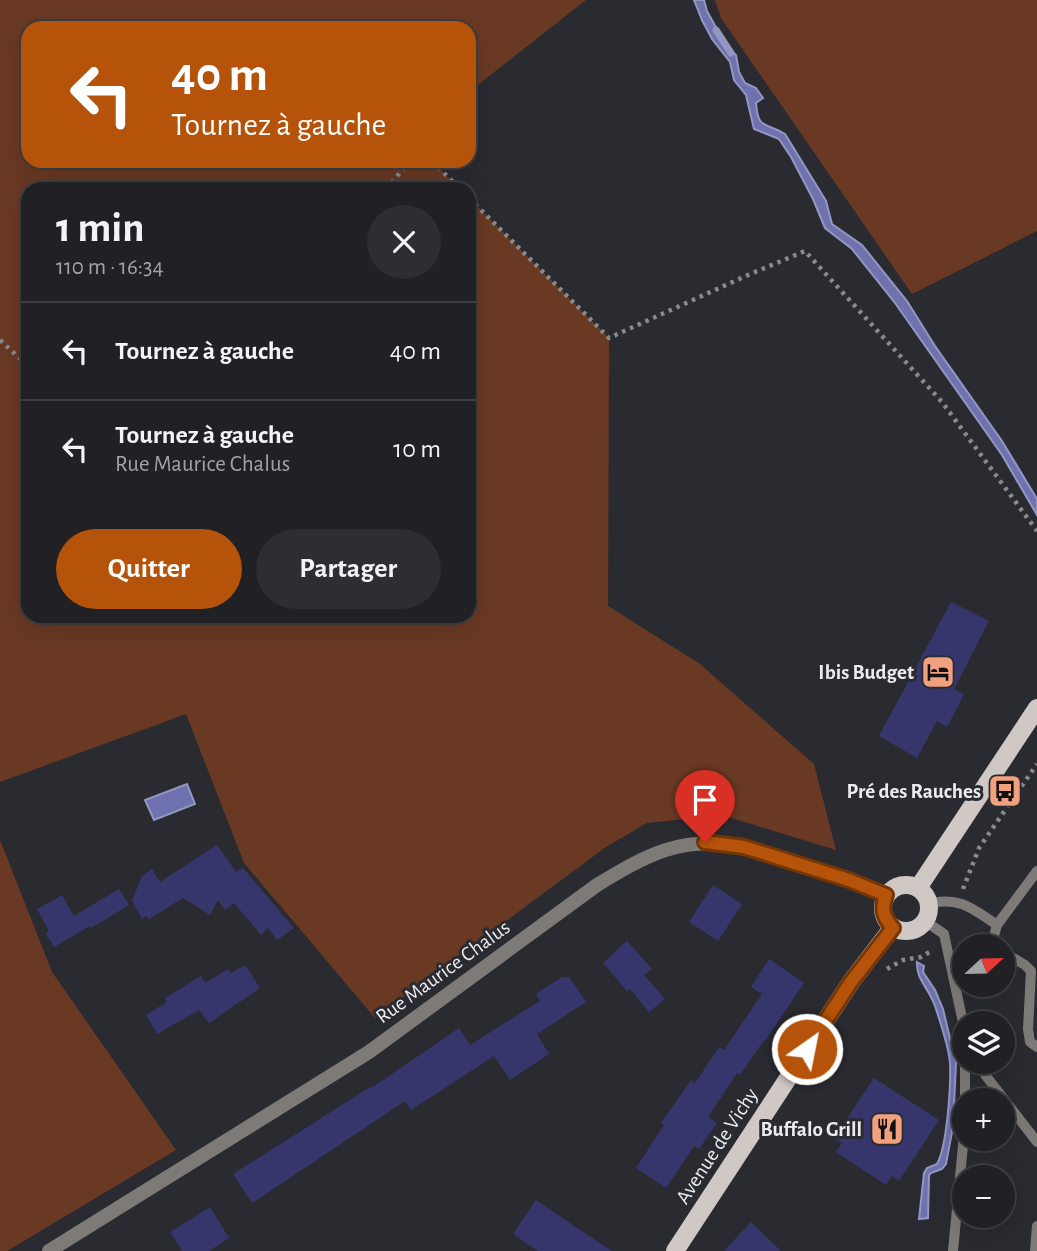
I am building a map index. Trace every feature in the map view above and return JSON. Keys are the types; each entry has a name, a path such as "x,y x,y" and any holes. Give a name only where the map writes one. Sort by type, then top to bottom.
{"main road":[{"path":"924,904 910,885 901,885 892,888 886,895 883,912 886,921 893,928 910,931 919,927 924,904 1037,708"},
{"path":"1012,748 1037,722"},
{"name":"Avenue de Vichy","path":"675,1251 851,982 893,928"}],"street":[{"name":"Rue Maurice Chalus","path":"49,1251 369,1052 597,885 634,862 664,849 705,842 744,847 849,880 886,895"}],"lane":[{"path":"995,934 998,925 1037,871"},
{"path":"961,1011 944,934 935,926 924,904 958,902 998,925"},
{"path":"1015,959 1031,971 1028,1030 1030,1042 1037,1047"},
{"path":"985,1074 1037,1142"},
{"path":"953,1251 962,1151"},
{"path":"1035,1251 1037,1226"}],"path":[{"path":"392,182 404,168"},
{"path":"439,168 453,182"},
{"path":"476,205 609,338 806,251 942,402 1037,531"},
{"path":"0,340 21,360"},
{"path":"958,902 979,848 1037,764"},
{"path":"884,971 902,960 921,957 932,951 944,934"}],"shaded area":[{"path":"0,0 586,0 476,86 476,21 21,21 21,168 439,168 453,182 21,182 21,623 476,623 476,205 609,338 608,606 700,664 814,764 836,850 722,815 647,823 606,847 375,1018 244,863 186,714 0,782"},
{"path":"715,0 1037,0 1037,231 912,294 721,18"},
{"path":"0,840 52,972 176,1150 7,1251 0,1251"}],"water":[{"path":"694,0 704,0 725,44 736,55 739,72 745,83 756,88 763,98 756,103 761,122 785,134 826,201 832,224 862,245 907,301 1002,441 1037,499 1037,515 1002,455 895,303 852,249 825,228 813,199 779,139 754,129 746,95 734,80 730,62 712,39"},
{"path":"187,784 195,804 154,820 145,800"},
{"path":"917,962 924,966 923,972 943,1009 952,1046 952,1074 955,1074 955,1088 952,1088 952,1132 946,1164 929,1175 928,1218 919,1219 924,1173 927,1168 937,1164 943,1144 948,1115 950,1073 942,1027 917,968"}],"building":[{"name":"Ibis Budget","path":"951,602 989,621 954,689 964,694 947,727 937,721 917,758 879,736"},
{"path":"217,845 236,872 243,868 294,928 277,940 268,928 261,935 234,903 225,910 218,900 210,915 183,898 149,919 146,916 142,919 132,901 142,876 152,869 160,882"},
{"path":"713,885 742,904 718,941 689,922"},
{"path":"119,889 129,905 54,947 37,909 62,895 74,916"},
{"path":"627,941 652,969 644,975 665,999 649,1012 603,963"},
{"path":"769,959 804,983 708,1117 717,1123 699,1149 694,1146 666,1188 636,1168 664,1125 661,1123 691,1080 695,1083 719,1047 724,1050 762,994 751,987"},
{"path":"245,965 260,988 209,1023 199,1010 157,1034 146,1015 167,1002 165,998 201,976 205,983 228,969 231,973"},
{"path":"562,977 569,977 586,1002 537,1034 549,1054 510,1080 494,1056 411,1110 405,1101 252,1203 233,1174 373,1087 459,1028 470,1045 540,1001 536,994"},
{"name":"Buffalo Grill","path":"874,1078 939,1120 899,1181 892,1176 886,1185 836,1152 842,1143 834,1138"},
{"path":"536,1200 612,1251 538,1251 513,1234"},
{"path":"210,1207 229,1238 209,1251 182,1251 170,1232"},
{"path":"751,1222 781,1251 724,1251"}],"waterway":[{"path":"716,30 731,53"}],"place":[{"name":"Ibis Budget","path":"938,672"},
{"name":"Pré des Rauches","path":"1005,791"},
{"name":"Buffalo Grill","path":"887,1129"}],"route":[{"path":"705,842 744,847 849,880 886,895 883,912 886,921 893,928 851,982 807,1049"}]}
